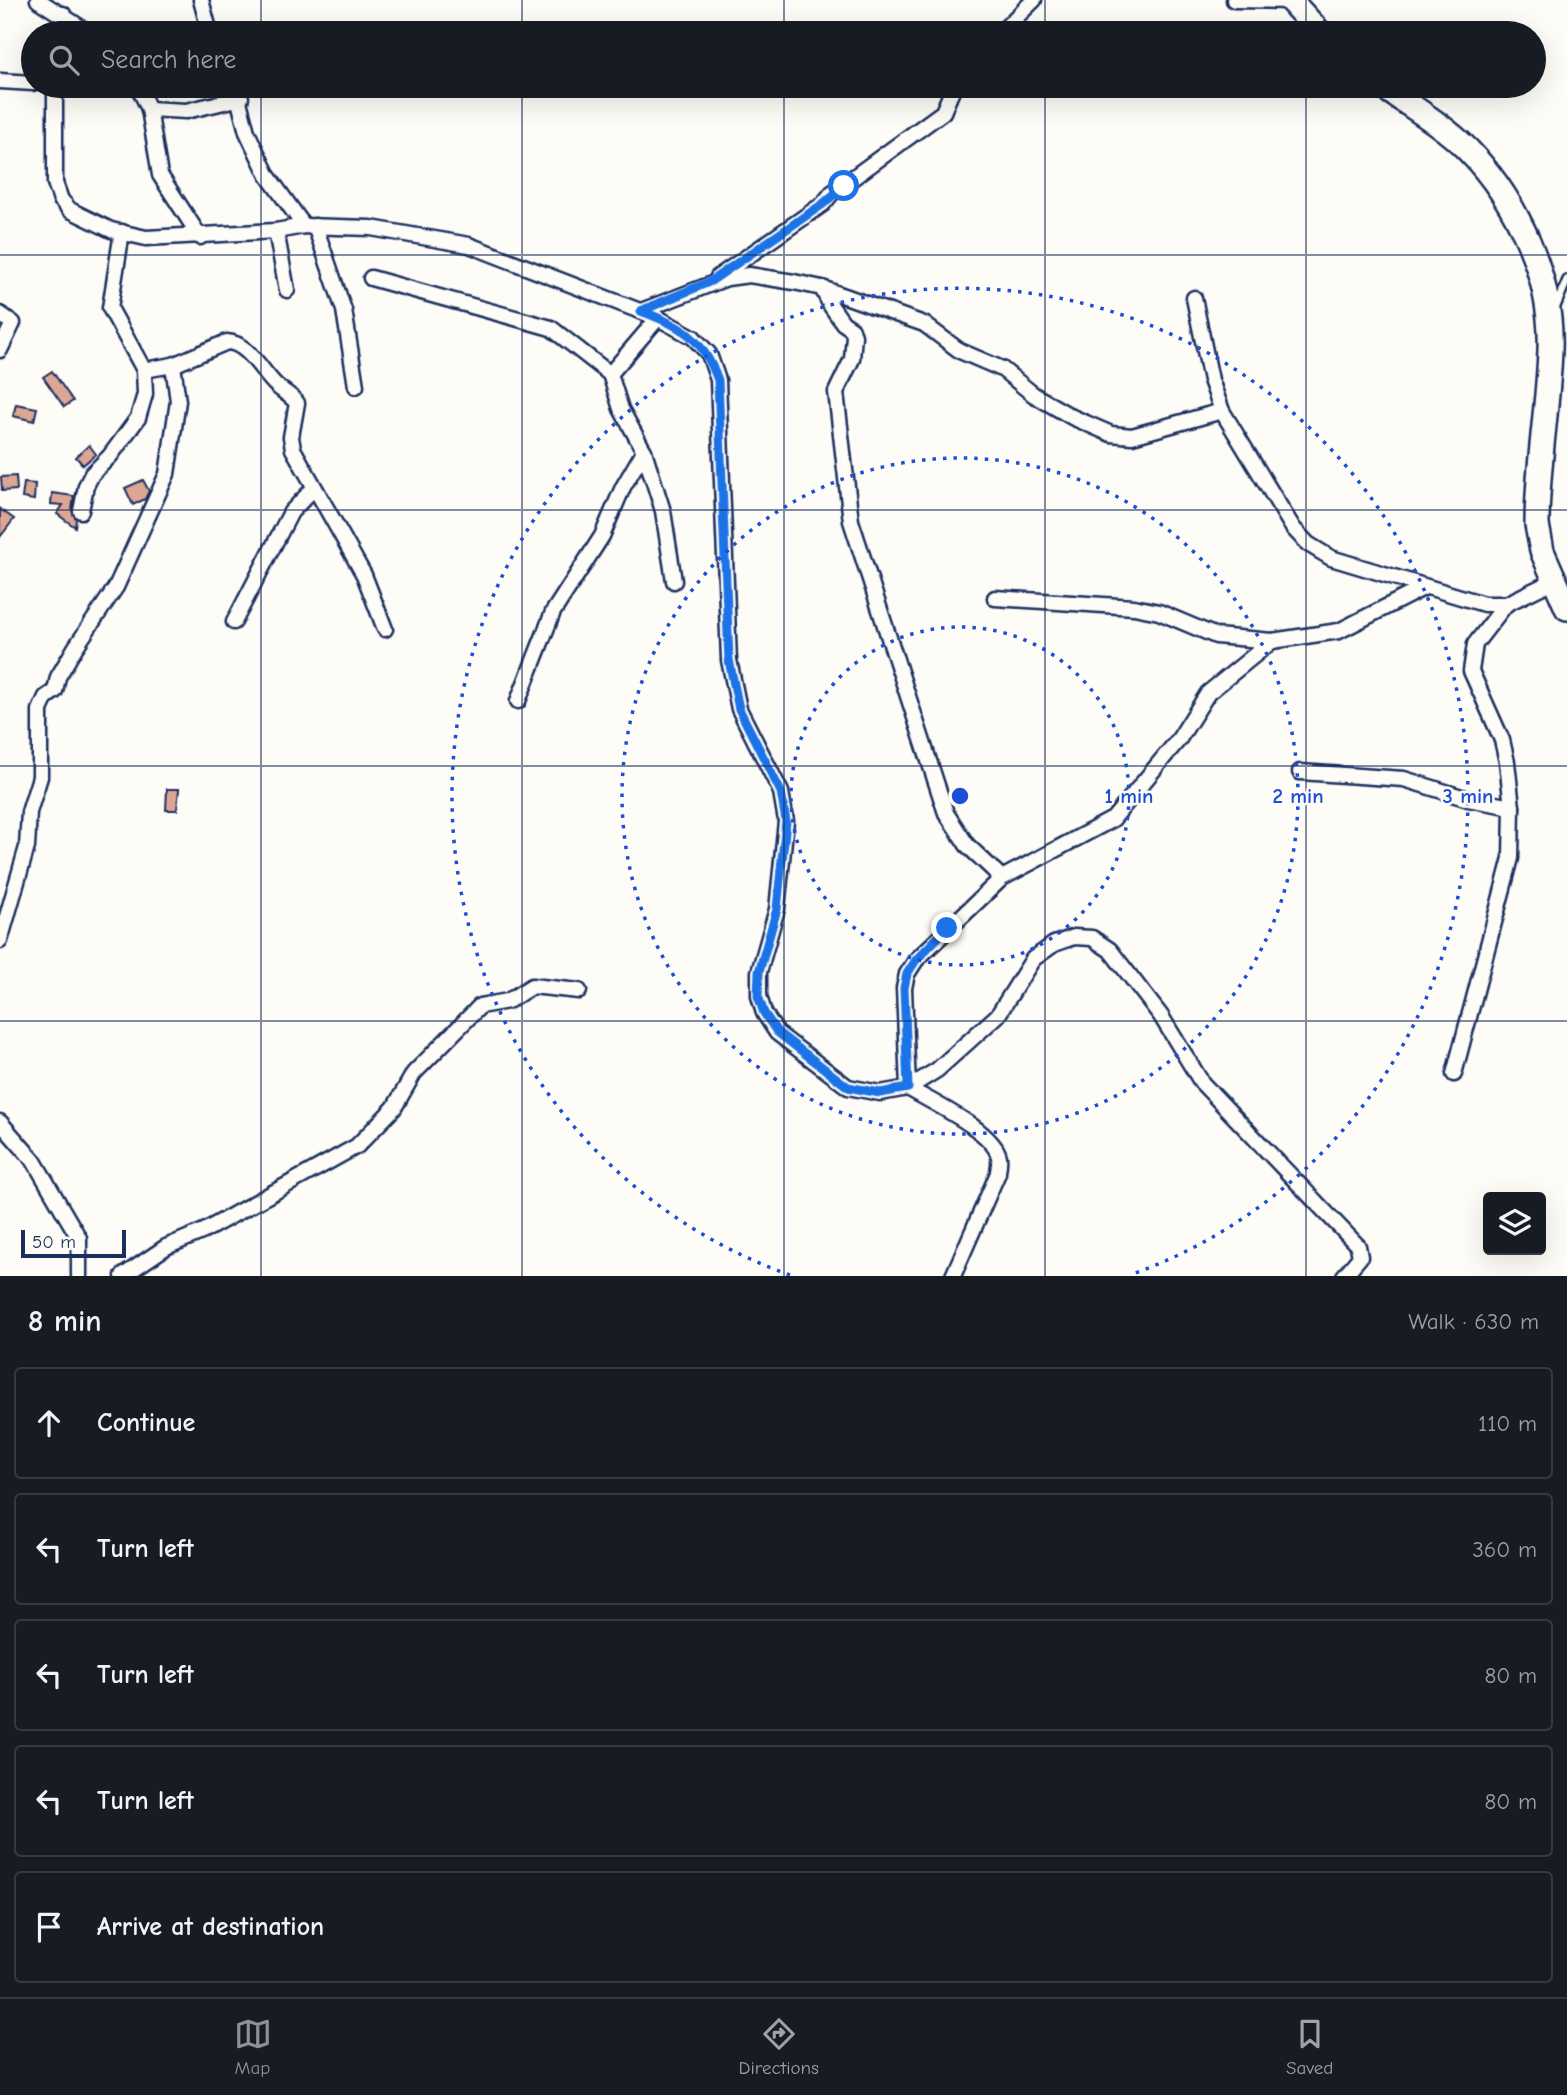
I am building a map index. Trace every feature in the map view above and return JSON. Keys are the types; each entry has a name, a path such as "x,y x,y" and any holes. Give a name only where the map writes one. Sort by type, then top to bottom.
{"main road":[{"path":"1290,0 1309,21"},
{"path":"1399,98 1452,136 1500,190 1532,251 1545,296 1550,349 1537,525 1553,581 1567,608"}],"street":[{"path":"38,0 72,21"},
{"path":"201,0 207,21"},
{"path":"1012,21 1034,0"},
{"path":"1234,0 1290,0"},
{"path":"62,21 63,15"},
{"path":"0,81 21,82"},
{"path":"55,98 55,183 61,200 70,210 122,232 146,238 276,232 309,226 371,228 469,245 641,311 693,337 709,354 718,380 729,660 739,709 781,792 786,821 777,909 759,972 758,996 764,1013 777,1032 848,1087 880,1093 908,1088 937,1070 998,1015 1033,959 1054,944 1074,937 1092,939 1110,950 1161,1016 1202,1083 1358,1246 1360,1257 1344,1276"},
{"path":"144,98 149,109 160,175 200,237"},
{"path":"149,109 186,111 222,98"},
{"path":"239,98 247,132 268,176 309,226 344,310 356,386"},
{"path":"641,311 711,281 823,204 832,193 943,112 949,98"},
{"path":"81,511 86,486 92,474 110,456 138,418 145,394 144,370 110,308 122,232"},
{"path":"276,232 287,290"},
{"path":"711,281 749,275 822,288 924,324 960,351 1002,369 1034,395 1072,417 1111,434 1132,436 1222,411"},
{"path":"371,278 551,328 610,374 621,409 644,452 663,511 674,580"},
{"path":"822,288 842,323 852,329 854,336 852,359 836,392 851,521 946,813 967,845 1002,878"},
{"path":"1194,298 1212,380 1222,411 1280,510 1308,544 1331,558 1484,604 1506,604 1553,581"},
{"path":"0,314 13,323 0,350"},
{"path":"610,374 658,318"},
{"path":"144,370 173,365 227,342 236,342 297,403 291,437 293,449 364,575 385,629"},
{"path":"0,941 27,847 29,812 40,777 40,710 46,697 55,691 64,667 116,586 167,474 178,401 173,365"},
{"path":"518,701 553,612 602,536 623,486 644,452"},
{"path":"234,622 291,512 314,488"},
{"path":"996,598 1135,607 1159,612 1216,636 1272,641 1339,631 1425,587"},
{"path":"1454,1074 1511,858 1512,807 1502,740 1471,671 1475,644 1506,604"},
{"path":"908,1088 904,988 907,974 947,928 1002,878 1113,819 1179,739 1208,693 1272,641"},
{"path":"1300,772 1404,779 1468,799 1512,807"},
{"path":"123,1276 129,1269 166,1247 204,1231 357,1146 394,1108 422,1065 480,1006 508,1001 532,986 579,991"},
{"path":"908,1088 980,1132 992,1144 999,1157 998,1173 953,1276"},
{"path":"0,1122 34,1161 79,1238 79,1276"}],"lane":[{"path":"1549,323 1567,280"}],"building":[{"path":"52,371 73,401 64,407 43,377"},
{"path":"16,404 37,408 34,421 13,416"},
{"path":"89,445 96,454 83,465 76,457"},
{"path":"16,476 17,490 2,491 1,477"},
{"path":"143,480 149,491 145,499 133,505 125,488"},
{"path":"24,483 35,484 34,500 22,498"},
{"path":"52,493 74,496 72,510 76,519 75,527 57,514 63,505 51,504"},
{"path":"0,509 14,519 0,537"},
{"path":"167,789 179,789 177,810 166,810"}],"route":[{"path":"844,186 832,193 823,204 711,281 641,311 693,337 709,354 718,380 729,660 739,709 758,752 781,792 786,821 777,909 759,972 758,996 764,1013 777,1032 848,1087 880,1093 908,1088 904,988 907,974 916,960 947,928"}]}
